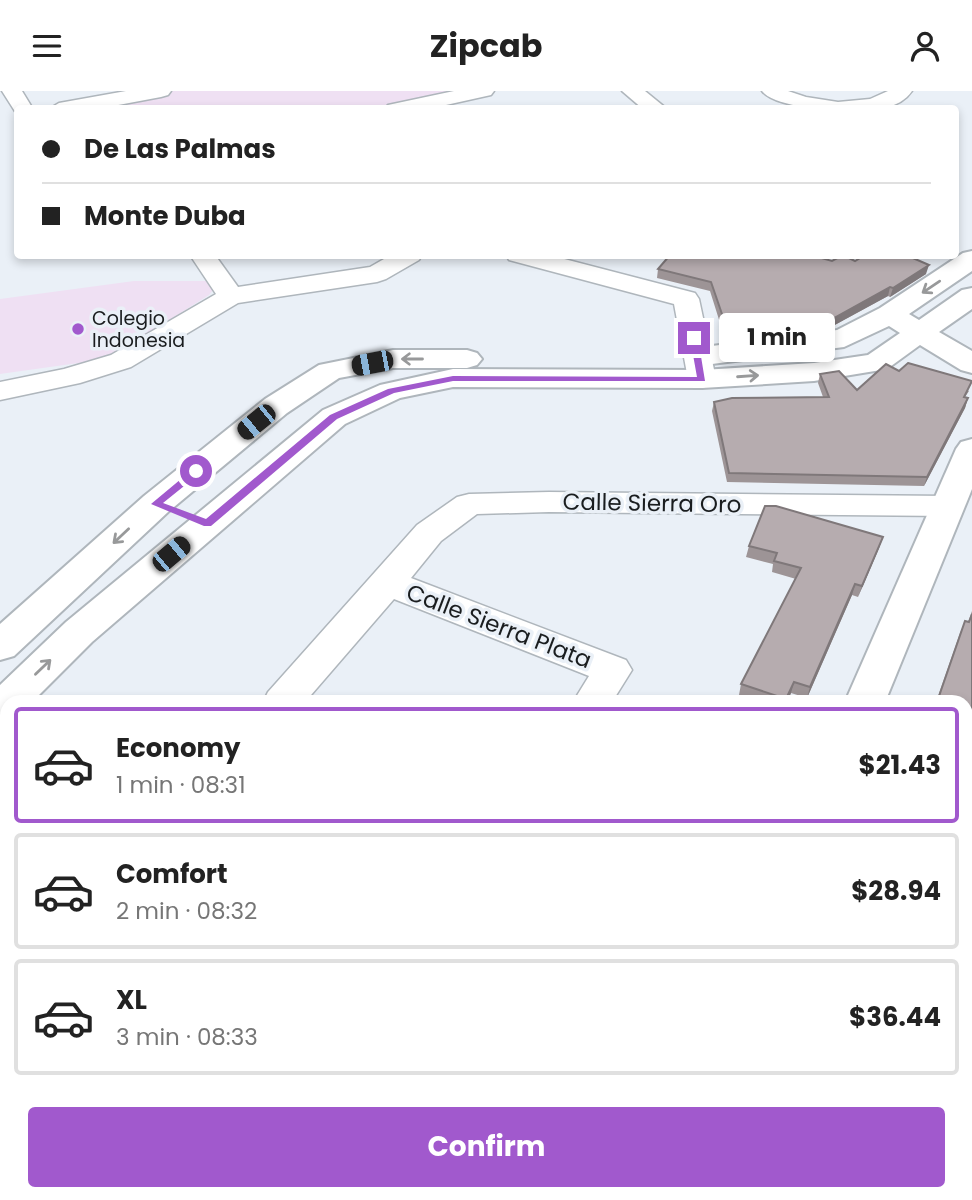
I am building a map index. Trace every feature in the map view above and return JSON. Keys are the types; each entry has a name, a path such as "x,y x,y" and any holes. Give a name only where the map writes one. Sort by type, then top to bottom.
{"street":[{"path":"82,105 161,91"},
{"path":"632,91 651,105"},
{"path":"772,91 819,105"},
{"path":"879,105 890,101 902,91"},
{"path":"416,105 474,93"},
{"path":"205,259 231,296"},
{"path":"0,391 70,377 121,361 231,296 376,274 403,259"},
{"path":"533,259 686,299 700,368"},
{"path":"14,695 79,632 334,417 391,391 453,378 700,368 844,338 890,314 972,259"},
{"path":"5,637 156,504 276,406 330,371 393,359 814,372 876,363 972,296"},
{"path":"890,314 972,364"},
{"path":"867,695 972,449"},
{"name":"Calle Sierra Oro","path":"288,695 429,533 469,504 549,502 948,506"},
{"path":"156,504 208,523"},
{"name":"Calle Sierra Plata","path":"388,583 613,670 597,695"}],"shaded area":[{"path":"171,91 468,91 397,105 92,105"},
{"name":"Colegio Indonesia","path":"134,281 220,281 209,295 107,359 0,374 0,299"}],"building":[{"path":"667,259 915,259 929,265 893,288 890,287 834,318 755,320 754,316 723,317 711,282 658,269"},
{"path":"908,363 972,381 964,397 968,398 927,477 729,473 714,402 732,398 829,397 820,374 839,371 857,390 886,364 899,371"},
{"path":"765,506 776,506 883,537 862,586 855,584 810,687 794,682 788,695 774,695 741,684 801,568 774,561 777,553 749,546"},
{"path":"972,614 972,695 939,695 965,621 969,622"}],"place":[{"name":"Colegio Indonesia","path":"78,329"}],"route":[{"path":"196,471 156,504 208,523 334,417 391,391 453,378 702,379 694,338"}]}
